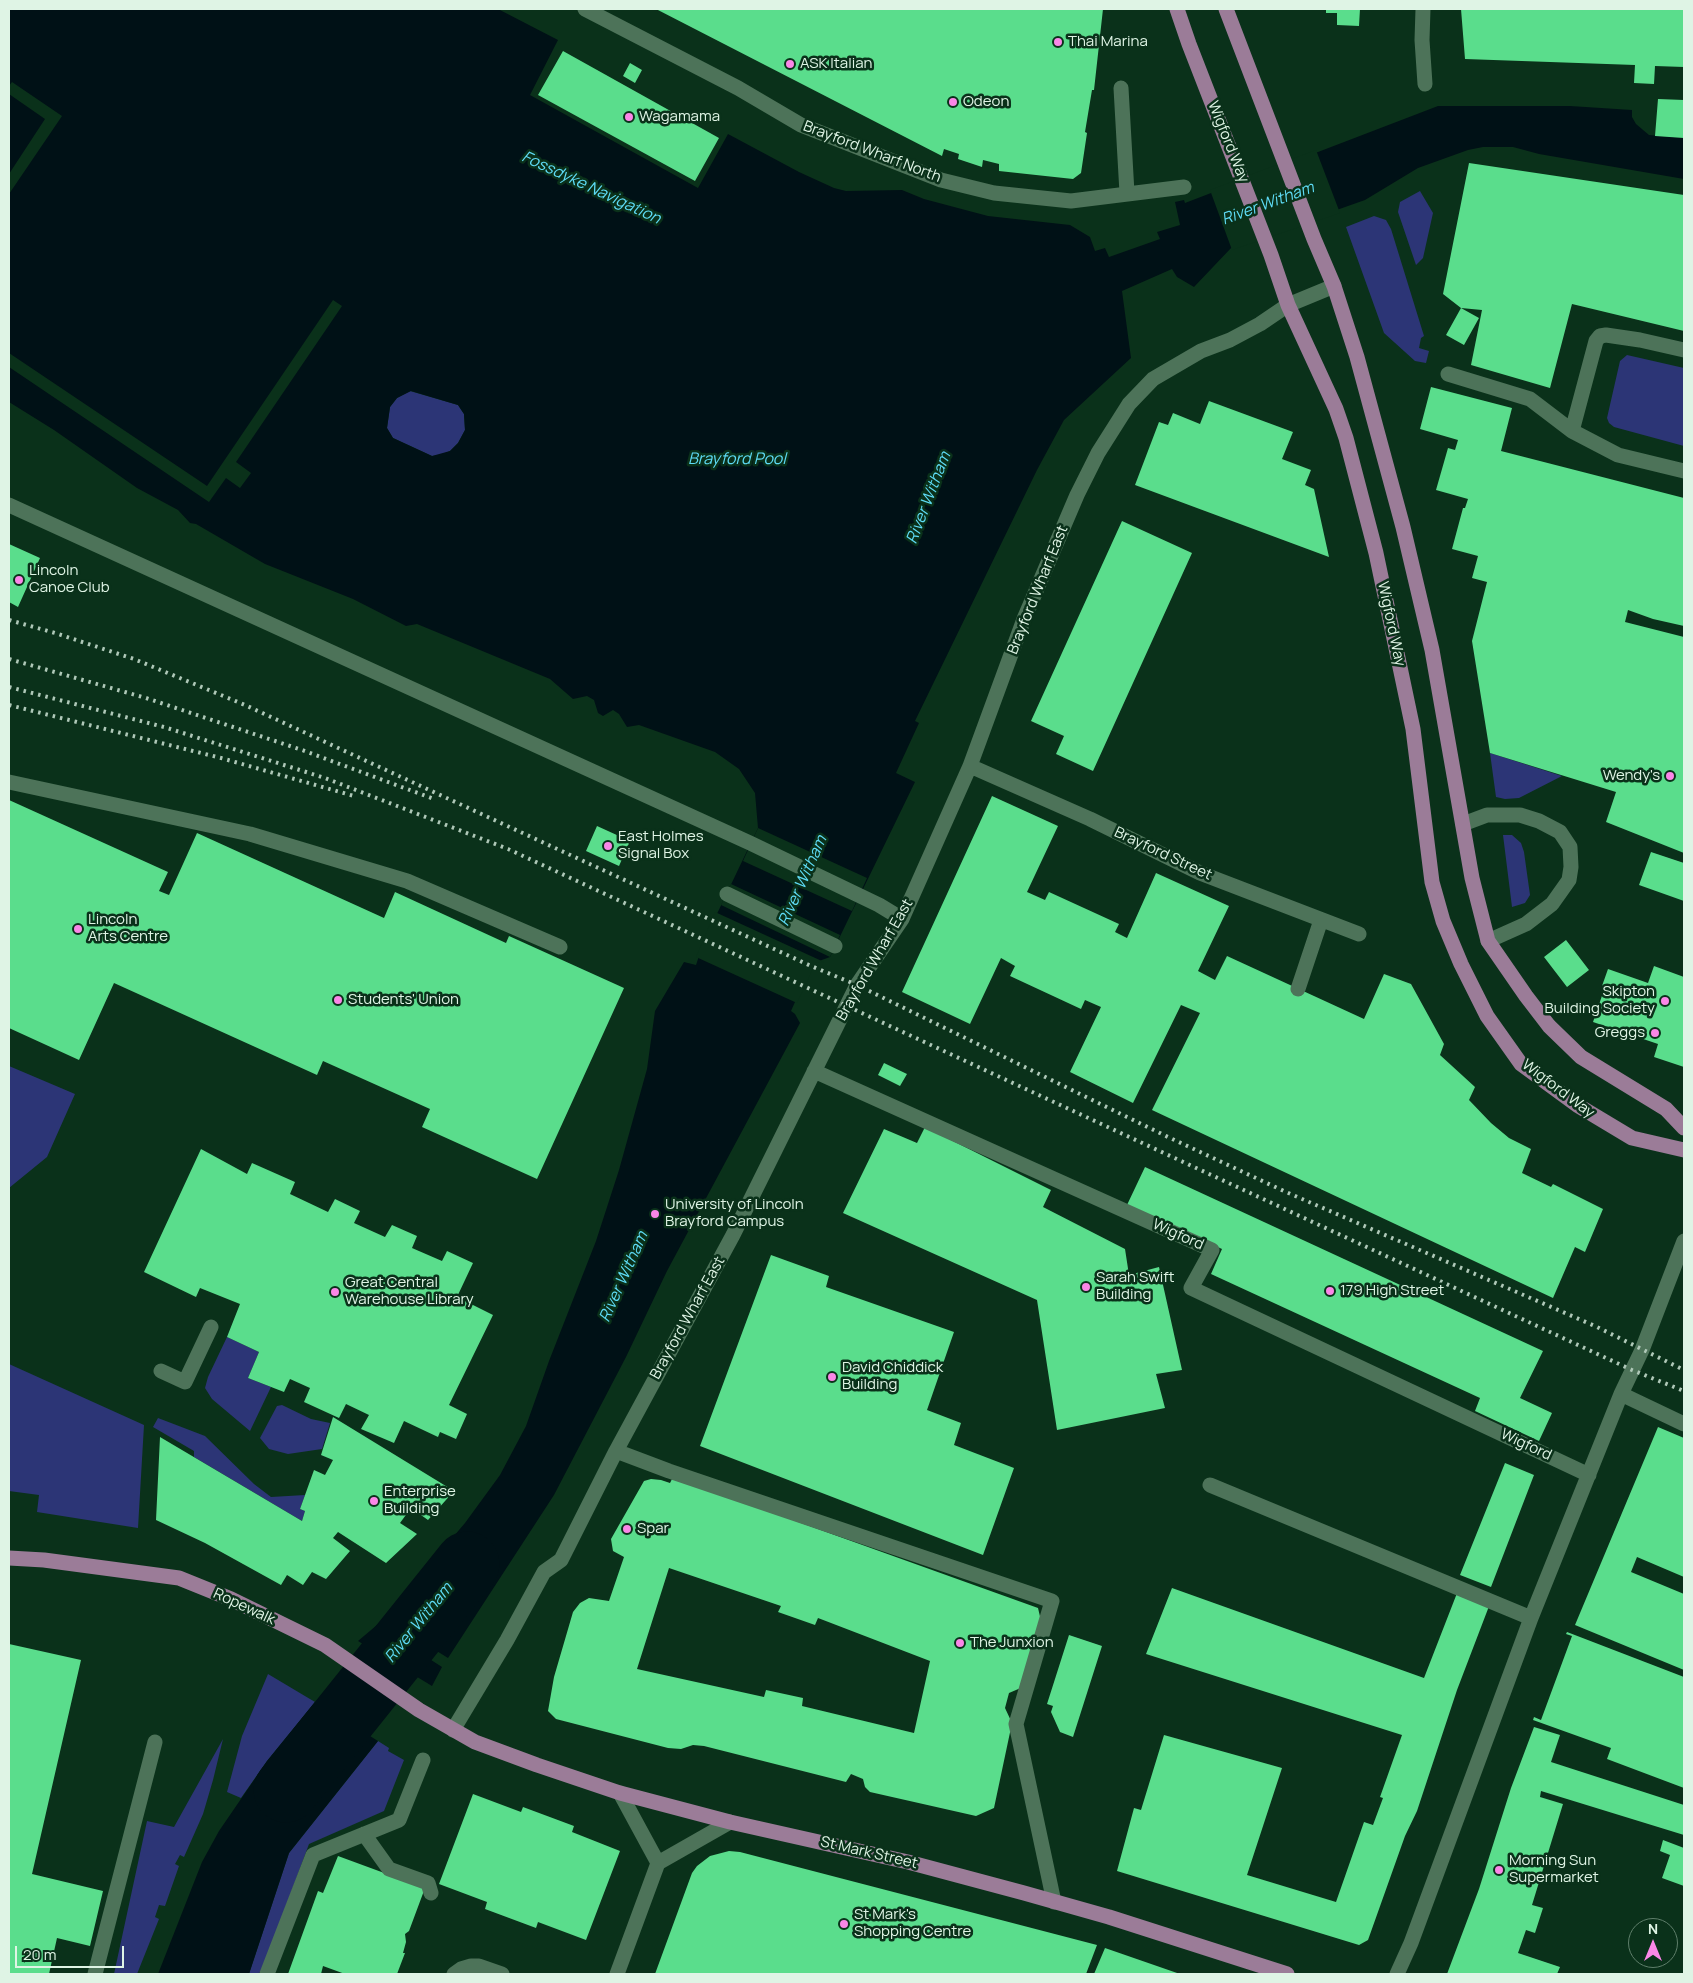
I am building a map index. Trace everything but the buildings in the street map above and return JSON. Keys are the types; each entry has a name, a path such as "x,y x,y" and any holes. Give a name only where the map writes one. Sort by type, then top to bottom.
{"main road":[{"name":"Wigford Way","path":"1177,9 1189,44 1236,160 1288,305 1336,409 1346,438 1376,553 1413,728 1432,882 1442,921 1461,964 1487,1016 1521,1064 1577,1105 1632,1138 1684,1150"},
{"path":"1226,9 1314,239 1334,286 1357,357 1403,527 1432,650 1472,878 1488,941 1549,1026 1574,1050 1618,1081 1666,1109 1684,1128"},
{"name":"Ropewalk","path":"9,1558 44,1560 179,1578 231,1599 325,1645 419,1710 453,1730"},
{"name":"St Mark Street","path":"453,1730 475,1742 620,1793 730,1822 908,1862 1108,1917 1287,1974"}],"street":[{"name":"Brayford Wharf North","path":"585,9 738,88 801,125 941,180 994,193 1071,200 1184,187"},
{"path":"1423,9 1422,40 1425,84"},
{"path":"1121,88 1127,193"},
{"name":"Brayford Wharf East","path":"453,1730 507,1640 544,1572 561,1560 616,1450 733,1235 857,985 902,920 970,766 1024,619 1077,494 1098,453 1129,404 1153,379 1201,351 1230,340 1260,324 1288,305 1334,286"},
{"path":"1572,431 1596,340 1600,336 1606,335 1640,340 1684,350"},
{"path":"1448,374 1530,399 1572,431 1618,455 1684,471"},
{"path":"9,505 750,843 859,895 902,920"},
{"name":"Brayford Street","path":"970,766 1090,820 1200,873 1359,934"},
{"path":"9,782 259,837 407,881 560,947"},
{"path":"1463,824 1487,815 1520,815 1539,821 1560,832 1570,847 1571,867 1569,880 1552,904 1526,924 1488,941"},
{"path":"727,894 835,946"},
{"path":"1298,989 1321,920"},
{"name":"Wigford","path":"814,1071 1212,1250 1191,1288 1589,1475"},
{"path":"1397,1974 1531,1618 1621,1394 1642,1350 1684,1241"},
{"path":"160,1370 185,1382 211,1328"},
{"path":"1621,1394 1684,1424"},
{"path":"616,1450 678,1474 1052,1601 1016,1724 1054,1902"},
{"path":"1210,1484 1531,1618"},
{"path":"95,1974 155,1742"},
{"path":"267,1974 313,1855 399,1820 423,1760"},
{"path":"620,1793 658,1863"},
{"path":"617,1974 658,1863 730,1822"},
{"path":"364,1834 389,1869 428,1883 431,1893"},
{"path":"454,1974 461,1969 479,1966 502,1974"}],"shaded area":[{"path":"1420,191 1433,213 1423,258 1416,265 1398,212 1400,202"},
{"path":"1374,216 1386,220 1391,229 1424,336 1421,338 1419,348 1429,351 1426,363 1415,361 1384,333 1346,227"},
{"path":"1627,355 1684,368 1684,446 1614,427 1609,423 1607,418 1620,361"},
{"path":"410,391 458,405 464,414 465,430 458,443 450,451 432,456 393,438 387,428 390,407 397,398"},
{"path":"1490,753 1562,776 1519,798 1505,799 1496,797"},
{"path":"1503,835 1512,835 1521,843 1530,895 1525,903 1512,907"},
{"path":"9,1066 75,1094 47,1157 9,1188"},
{"path":"227,1337 259,1352 248,1378 271,1387 250,1431 212,1399 205,1388 208,1377"},
{"path":"9,1364 144,1425 138,1528 37,1512 39,1495 9,1491"},
{"path":"282,1405 311,1419 330,1423 322,1449 288,1454 269,1449 260,1438 277,1406"},
{"path":"158,1418 205,1436 254,1484 271,1497 305,1495 300,1509 305,1511 302,1521 194,1457 194,1451 153,1427"},
{"path":"268,1674 315,1702 267,1761 241,1798 227,1792 242,1736"},
{"path":"223,1739 203,1814 184,1857 180,1855 175,1864 179,1866 165,1906 159,1905 155,1917 159,1919 137,1974 114,1974 147,1821 174,1827"},
{"path":"378,1741 389,1748 388,1751 404,1760 384,1811 309,1844 262,1971 257,1974 249,1974 289,1853"}],"water":[{"name":"Brayford Pool","path":"9,9 498,9 558,40 530,95 698,188 728,134 799,172 834,188 846,191 902,190 924,199 988,216 1070,225 1090,237 1095,251 1105,248 1109,257 1160,239 1157,232 1180,225 1175,202 1184,200 1185,203 1438,106 1570,106 1632,110 1632,117 1636,124 1649,135 1684,138 1684,179 1539,154 1513,147 1483,147 1468,150 1418,168 1365,200 1232,247 1194,287 1177,277 1172,269 1122,291 1131,358 1064,420 1037,470 915,721 919,723 896,773 915,782 830,957 819,961 814,959 791,1011 800,1023 667,1271 626,1357 554,1495 448,1658 384,1618 465,1523 500,1475 526,1426 596,1241 619,1170 647,1069 655,1011 684,962 696,965 704,941 758,828 755,793 739,769 715,752 639,725 627,727 619,714 613,710 603,716 598,713 594,700 587,696 573,699 550,679 417,624 406,626 353,599 265,564 196,524 190,523 178,510 137,488 54,430 9,402","holes":["411,391 458,405 464,414 465,430 458,443 450,451 432,456 393,438 387,428 390,407 397,398"]},
{"path":"377,1625 442,1667 432,1686 358,1641"},
{"path":"315,1702 378,1741 289,1853 249,1974 158,1974 202,1862 219,1831 267,1761"}],"pier":[{"path":"12,82 62,116 9,194 9,174 45,119 9,94 9,86"},
{"path":"1316,150 1340,213 1232,250 1210,190"},
{"path":"333,300 342,306 236,462 251,473 240,488 226,478 209,502 9,367 9,353 207,486"},
{"path":"758,828 867,878 852,911 743,861"},
{"path":"731,884 840,935 830,957 721,905"},
{"path":"715,912 824,962 816,962 797,1003 696,957"}],"waterway":[{"name":"River Witham","path":"286,1790 467,1564"}],"railway":[{"path":"9,620 134,659 245,705 811,966 857,985 1168,1137 1286,1192 1595,1326 1684,1370"},
{"path":"9,659 146,698 302,750 434,799"},
{"path":"9,687 164,727 325,778 508,849 1632,1370 1684,1391"},
{"path":"9,705 221,758 354,796"}],"place":[{"name":"Thai Marina","path":"1058,42"},
{"name":"ASK Italian","path":"790,64"},
{"name":"Odeon","path":"953,102"},
{"name":"Wagamama","path":"629,117"},
{"name":"Lincoln Canoe Club","path":"19,580"},
{"name":"Wendy's","path":"1670,776"},
{"name":"East Holmes Signal Box","path":"608,846"},
{"name":"Lincoln Arts Centre","path":"78,929"},
{"name":"Students' Union","path":"338,1000"},
{"name":"Skipton Building Society","path":"1665,1001"},
{"name":"Greggs","path":"1655,1033"},
{"name":"University of Lincoln Brayford Campus","path":"655,1214"},
{"name":"Sarah Swift Building","path":"1086,1287"},
{"name":"179 High Street","path":"1330,1291"},
{"name":"Great Central Warehouse Library","path":"335,1292"},
{"name":"David Chiddick Building","path":"832,1377"},
{"name":"Enterprise Building","path":"374,1501"},
{"name":"Spar","path":"627,1529"},
{"name":"The Junxion","path":"960,1643"},
{"name":"Morning Sun Supermarket","path":"1499,1870"},
{"name":"St Mark's Shopping Centre","path":"844,1924"}],"water label":[{"name":"Fossdyke Navigation","path":"591,188"}]}
